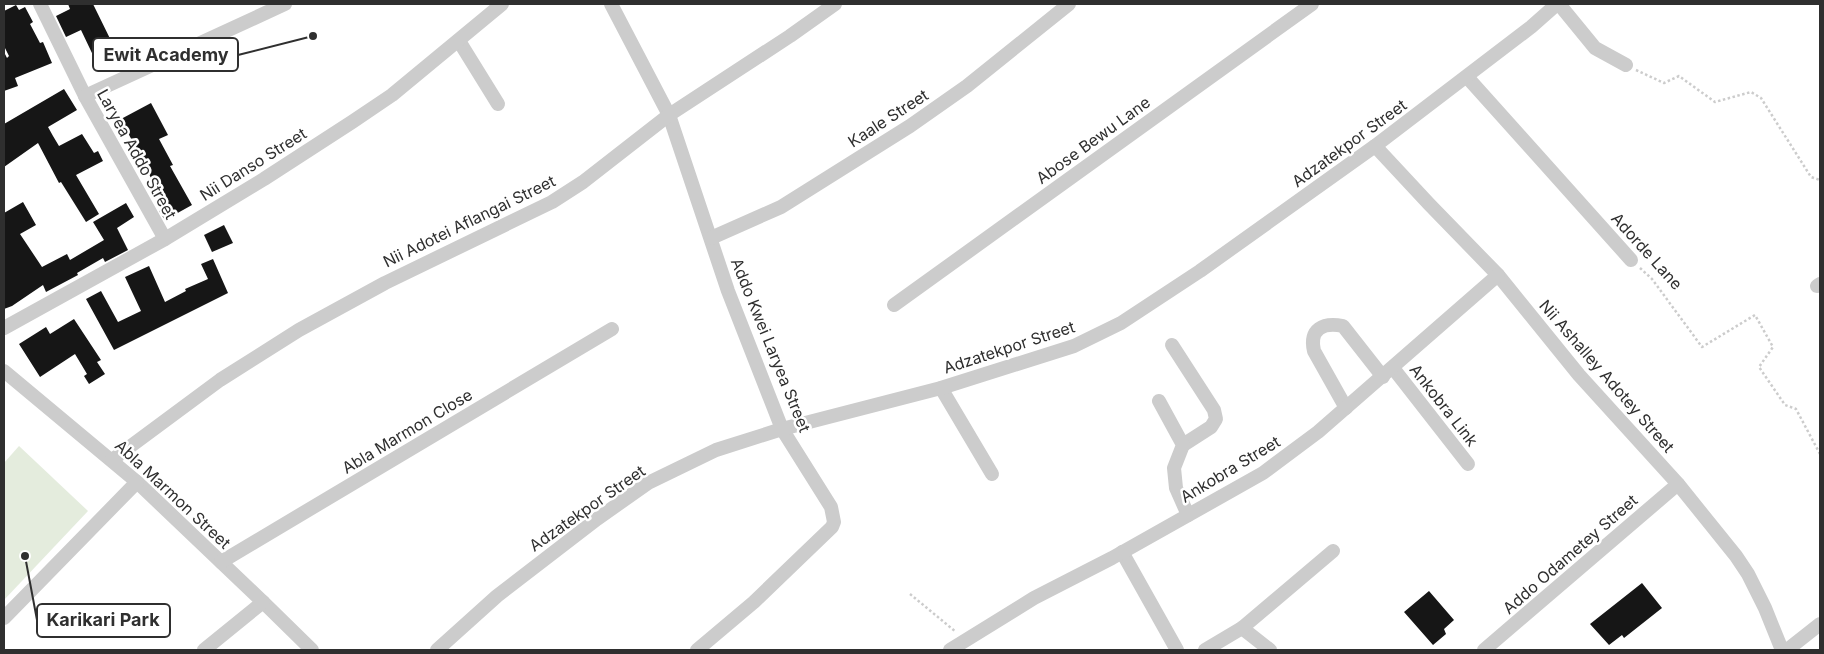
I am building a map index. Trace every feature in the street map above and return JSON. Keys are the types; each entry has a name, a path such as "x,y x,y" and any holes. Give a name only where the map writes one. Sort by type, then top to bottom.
{"street":[{"name":"Laryea Addo Street","path":"40,4 84,96 165,239"},
{"path":"84,96 285,4"},
{"name":"Nii Danso Street","path":"4,328 165,239 264,179 392,95 502,4"},
{"name":"Addo Kwei Laryea Street","path":"611,4 669,115 728,291 782,429 831,507 834,522 832,527 754,602 697,650"},
{"name":"Nii Adotei Aflangai Street","path":"112,460 220,380 300,330 385,283 552,202 583,182 669,115 790,36 834,4"},
{"name":"Kaale Street","path":"711,238 781,207 910,126 967,86 1069,4"},
{"name":"Abose Bewu Lane","path":"894,305 1312,4"},
{"path":"1558,4 1595,48 1626,65"},
{"name":"Adzatekpor Street","path":"437,650 496,596 648,483 716,450 782,429 941,388 1074,346 1121,322 1200,271 1375,146 1531,27 1558,4"},
{"path":"459,41 498,104"},
{"name":"Adorde Lane","path":"1466,77 1631,260"},
{"name":"Nii Ashalley Adotey Street","path":"1375,146 1498,275 1579,375 1678,484 1736,556 1748,574 1765,608 1782,650"},
{"name":"Ankobra Street","path":"950,650 1034,598 1122,552 1263,473 1318,432 1498,275"},
{"name":"Ankobra Link","path":"1346,408 1314,351 1312,342 1314,335 1321,327 1331,324 1343,326 1388,372 1468,464"},
{"name":"Abla Marmon Close","path":"220,562 612,329"},
{"path":"1172,345 1214,410 1216,419 1211,426 1183,445 1174,468 1176,488 1188,515"},
{"name":"Abla Marmon Street","path":"4,371 137,482 312,650"},
{"path":"941,388 992,474"},
{"path":"1159,401 1183,445"},
{"path":"4,618 137,482"},
{"name":"Addo Odametey Street","path":"1484,650 1678,484"},
{"path":"1205,650 1242,628 1333,551"},
{"path":"1122,552 1177,650"},
{"path":"204,650 263,602"},
{"path":"1787,650 1820,624"},
{"path":"1242,628 1270,650"}],"path":[{"path":"1626,65 1664,84 1679,76 1715,102 1751,92 1761,98 1811,177 1820,180"},
{"name":"Adorde Lane","path":"1631,260 1652,279 1702,347 1755,315 1773,347 1759,367 1785,405 1796,410 1820,454"},
{"path":"910,594 964,640"}],"green space":[{"path":"19,446 88,511 4,600 4,463"}],"building":[{"path":"68,4 93,4 122,63 101,72 81,30 66,37 56,16 70,9"},
{"path":"16,5 19,10 25,7 33,22 30,24 40,43 43,42 52,63 15,78 18,86 4,91 4,52 7,58 9,56 4,46 4,11"},
{"path":"64,89 77,110 48,127 59,146 82,134 94,153 98,151 103,161 76,175 99,214 86,222 61,182 59,183 38,143 4,167 4,124"},
{"path":"151,103 168,135 159,139 173,165 170,166 192,205 165,220 159,211 164,208 148,180 151,178 121,119"},
{"path":"23,202 36,225 20,234 42,267 67,254 70,260 104,240 93,222 126,203 134,217 117,228 128,250 105,262 103,258 77,273 78,275 46,292 43,285 12,306 4,309 4,213"},
{"path":"224,225 233,243 212,252 204,235"},
{"path":"213,259 228,293 114,350 86,299 101,291 118,322 141,311 125,277 149,266 165,302 186,291 185,289 208,279 201,264"},
{"path":"74,319 101,360 97,362 105,374 89,384 84,376 87,374 75,354 40,377 19,344 46,327 50,334"},
{"path":"1642,583 1662,608 1624,638 1622,635 1609,645 1590,624"},
{"path":"1429,591 1454,620 1444,629 1446,634 1433,645 1404,612"}],"place":[{"name":"Ewit Academy","path":"313,36"},
{"name":"Karikari Park","path":"25,556"}]}
